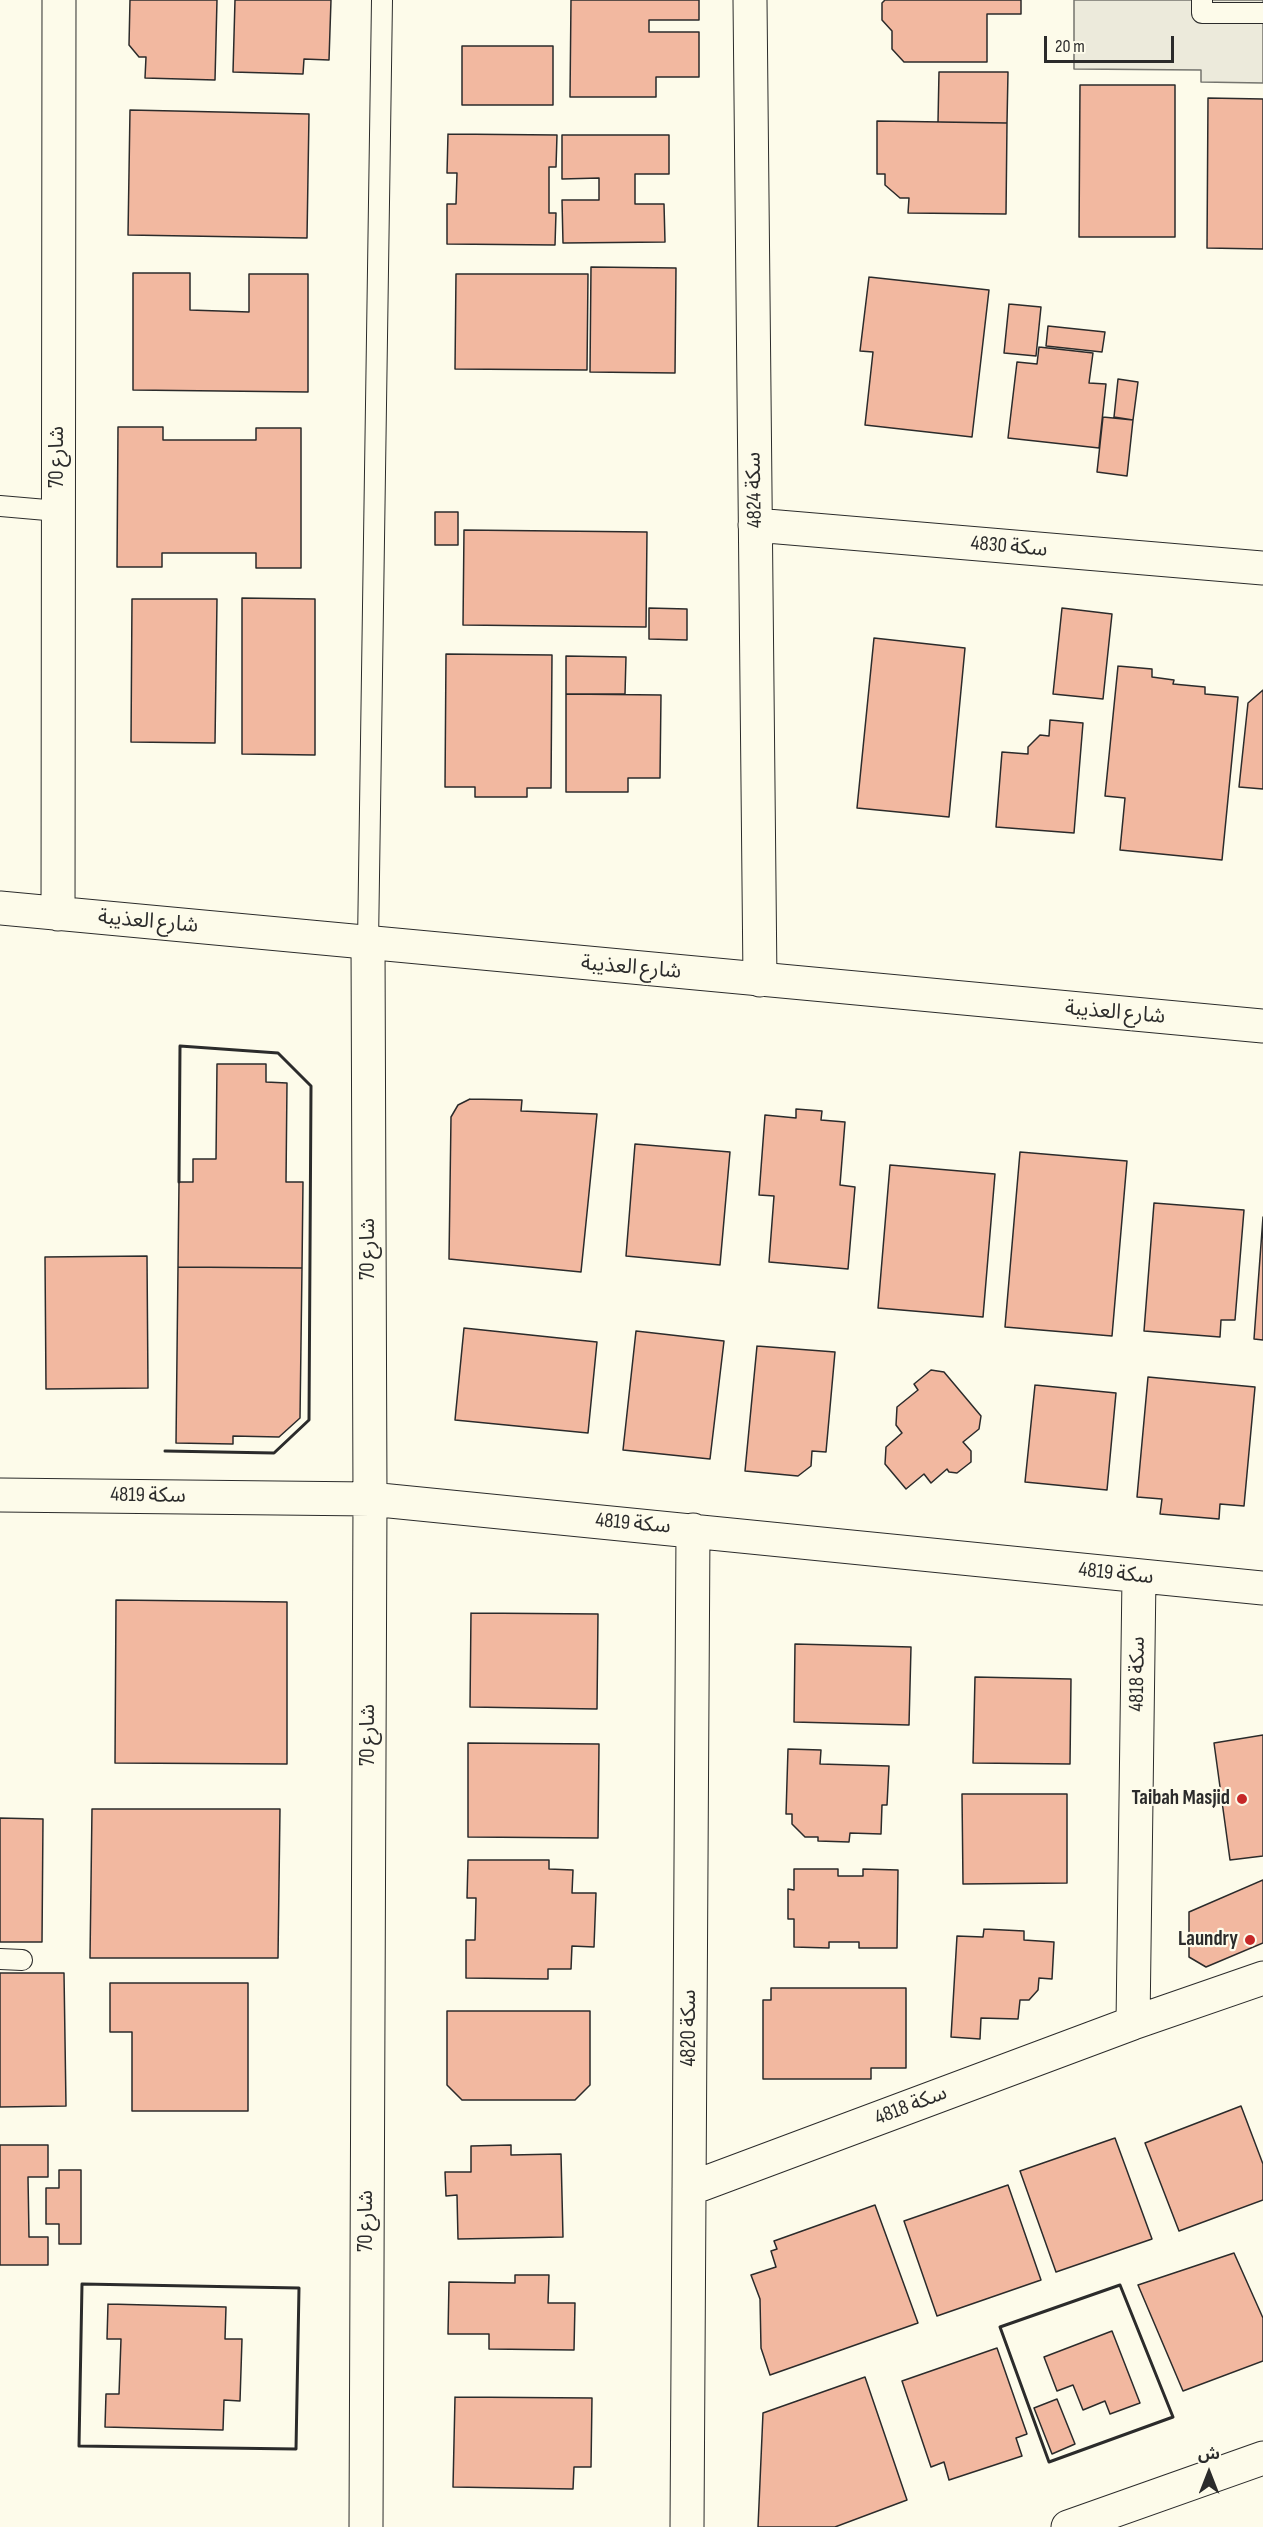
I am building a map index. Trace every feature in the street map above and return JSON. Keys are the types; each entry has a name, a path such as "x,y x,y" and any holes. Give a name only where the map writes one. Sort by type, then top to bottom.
{"street":[{"name":"شارع 70","path":"58,914 59,0"},
{"name":"سكة 4824","path":"750,0 760,980"},
{"name":"سكة 4830","path":"755,525 1263,568"},
{"name":"شارع العذيبة","path":"0,908 1263,1026"},
{"name":"شارع 70","path":"366,2527 370,1499 368,943"},
{"name":"سكة 4819","path":"0,1495 370,1499 1263,1588"},
{"name":"سكة 4820","path":"687,2527 693,1530"},
{"name":"سكة 4818","path":"1133,2023 1139,1576"},
{"name":"سكة 4818","path":"689,2189 1133,2023 1263,1978"},
{"path":"1068,2527 1263,2458"}],"lane":[{"path":"368,943 382,0"},
{"path":"1202,0 1202,13 1263,13"},
{"path":"0,506 58,511"},
{"path":"0,1959 22,1960"}],"shaded area":[{"path":"1074,0 1263,0 1263,83 1201,82 1201,70 1074,69"}],"building":[{"path":"130,0 217,0 215,80 145,78 146,57 139,57 129,45"},
{"path":"235,0 331,0 329,60 304,59 303,74 233,72"},
{"path":"571,0 699,0 699,20 649,20 649,32 699,32 699,77 656,77 656,97 570,97"},
{"path":"885,0 1021,0 1021,14 987,14 987,62 904,62 892,49 892,31 882,20 882,3"},
{"path":"462,46 553,46 553,105 462,105"},
{"path":"939,72 1008,72 1007,123 938,122"},
{"path":"1080,85 1175,85 1175,237 1079,237"},
{"path":"1208,98 1263,99 1263,249 1207,248"},
{"path":"130,110 309,114 307,238 128,235"},
{"path":"877,121 1007,123 1006,214 908,213 909,198 900,198 885,185 885,174 877,174"},
{"path":"448,134 557,135 556,167 549,167 549,213 556,213 555,245 447,244 447,204 456,204 457,173 447,173"},
{"path":"562,135 669,135 669,174 635,174 635,204 664,204 665,242 563,243 562,200 599,200 599,178 562,179"},
{"path":"591,267 676,268 675,373 590,372"},
{"path":"133,273 190,273 190,310 249,312 249,274 308,274 308,392 133,390"},
{"path":"456,274 588,274 587,370 455,369"},
{"path":"869,277 989,290 972,437 865,425 873,352 860,351"},
{"path":"1009,304 1041,307 1036,356 1004,353"},
{"path":"1048,326 1105,332 1102,352 1046,346"},
{"path":"1039,347 1093,353 1089,383 1106,384 1099,448 1008,438 1017,362 1037,364"},
{"path":"1118,379 1138,382 1133,420 1114,417"},
{"path":"1103,417 1133,420 1127,476 1097,472"},
{"path":"118,427 163,427 163,440 256,440 256,428 301,428 301,568 256,568 256,553 162,553 162,567 117,567"},
{"path":"435,512 458,512 458,545 435,545"},
{"path":"464,530 647,532 646,627 463,625"},
{"path":"242,598 315,599 315,755 242,754"},
{"path":"132,599 217,599 215,743 131,742"},
{"path":"649,608 687,609 687,640 649,639"},
{"path":"1062,608 1112,614 1103,699 1053,694"},
{"path":"874,638 965,648 949,817 857,808"},
{"path":"446,654 552,655 551,788 527,788 527,797 475,797 475,787 445,787"},
{"path":"566,656 626,657 625,694 566,694"},
{"path":"1118,666 1152,669 1152,677 1174,680 1173,684 1205,687 1205,694 1238,697 1222,860 1120,850 1125,798 1105,796"},
{"path":"1263,690 1263,789 1239,787 1248,703"},
{"path":"566,694 661,695 660,778 628,778 628,792 566,792"},
{"path":"1050,720 1083,723 1074,833 996,827 1002,752 1028,754 1028,747 1040,735 1049,736"},
{"path":"217,1064 266,1064 266,1082 287,1083 286,1182 303,1182 302,1268 178,1267 179,1182 193,1182 193,1159 216,1159"},
{"path":"470,1099 522,1100 521,1111 597,1114 581,1272 449,1259 451,1117 458,1105"},
{"path":"796,1109 822,1111 821,1120 845,1122 840,1185 855,1187 848,1269 769,1262 774,1196 759,1195 765,1115 796,1118"},
{"path":"635,1144 730,1152 720,1265 626,1256"},
{"path":"1020,1152 1127,1161 1112,1336 1005,1327"},
{"path":"890,1165 995,1174 983,1317 878,1308"},
{"path":"1154,1203 1244,1210 1235,1320 1221,1320 1220,1337 1144,1331"},
{"path":"1263,1217 1263,1340 1254,1339"},
{"path":"147,1256 148,1388 46,1389 45,1257"},
{"path":"178,1267 302,1268 300,1418 279,1437 233,1436 233,1444 176,1443"},
{"path":"464,1328 597,1342 588,1433 455,1420"},
{"path":"636,1331 724,1341 710,1459 623,1450"},
{"path":"757,1346 835,1352 826,1452 812,1451 811,1466 798,1476 745,1471"},
{"path":"931,1370 944,1372 981,1416 979,1429 963,1442 971,1451 971,1462 957,1473 949,1472 947,1469 931,1483 924,1474 906,1489 885,1464 886,1447 902,1433 896,1425 897,1407 918,1390 914,1384"},
{"path":"1148,1377 1255,1387 1244,1506 1220,1504 1219,1519 1160,1514 1162,1499 1137,1497"},
{"path":"1035,1385 1116,1393 1107,1490 1025,1482"},
{"path":"116,1600 287,1602 287,1764 115,1763"},
{"path":"471,1613 598,1614 597,1709 470,1707"},
{"path":"795,1644 911,1647 909,1725 794,1722"},
{"path":"975,1677 1071,1679 1070,1764 973,1763"},
{"name":"Taibah Masjid","path":"1263,1735 1263,1856 1230,1860 1214,1743"},
{"path":"468,1743 599,1744 598,1838 468,1837"},
{"path":"788,1749 821,1750 820,1764 889,1766 887,1805 882,1805 881,1834 850,1833 849,1842 818,1841 818,1837 805,1837 792,1824 792,1814 786,1814"},
{"path":"962,1794 1067,1794 1067,1883 963,1884"},
{"path":"92,1809 280,1809 278,1958 90,1958"},
{"path":"0,1818 43,1819 42,1942 0,1942"},
{"path":"468,1860 549,1860 549,1869 573,1870 572,1893 596,1893 594,1947 572,1946 571,1969 548,1969 548,1979 466,1978 466,1940 475,1940 476,1898 467,1898"},
{"path":"794,1869 838,1869 838,1876 863,1876 863,1869 898,1870 897,1948 859,1948 859,1942 829,1942 829,1948 794,1947 794,1919 788,1919 788,1889 794,1890"},
{"path":"1263,1880 1263,1943 1206,1967 1189,1957 1189,1912"},
{"path":"984,1929 1024,1931 1024,1940 1054,1942 1052,1979 1039,1978 1038,1990 1029,2000 1020,2000 1018,2019 981,2018 980,2039 951,2037 957,1936 983,1937"},
{"path":"0,1973 64,1973 66,2106 0,2107"},
{"path":"110,1983 248,1983 248,2111 132,2111 132,2032 110,2032"},
{"path":"771,1988 906,1988 906,2068 871,2068 871,2079 763,2079 763,2000 771,2000"},
{"path":"447,2011 590,2011 590,2085 575,2100 462,2100 447,2085"},
{"path":"1241,2106 1263,2164 1263,2200 1179,2231 1145,2143"},
{"path":"1115,2138 1152,2239 1056,2272 1020,2171"},
{"path":"0,2145 48,2145 48,2177 28,2177 29,2237 48,2237 48,2265 0,2265"},
{"path":"511,2145 511,2155 561,2154 563,2237 458,2239 457,2195 446,2196 445,2172 471,2172 471,2146"},
{"path":"59,2170 81,2170 81,2244 59,2244 59,2224 46,2224 46,2188 59,2188"},
{"path":"1008,2185 1041,2280 937,2316 904,2221"},
{"path":"875,2205 918,2323 770,2375 761,2348 760,2299 751,2275 776,2267 771,2251 777,2249 774,2241"},
{"path":"1234,2253 1263,2318 1263,2361 1183,2391 1138,2285"},
{"path":"515,2275 549,2275 548,2303 575,2303 574,2350 489,2349 489,2334 448,2334 449,2282 515,2283"},
{"path":"108,2304 226,2307 225,2339 242,2339 240,2401 224,2400 223,2430 105,2427 106,2394 119,2394 121,2339 107,2339"},
{"path":"1112,2331 1140,2403 1110,2414 1105,2401 1083,2410 1073,2385 1057,2391 1044,2357"},
{"path":"997,2348 1027,2434 1016,2438 1022,2456 949,2480 944,2462 931,2467 902,2381"},
{"path":"865,2377 907,2500 835,2527 758,2527 763,2413"},
{"path":"455,2397 592,2398 591,2467 574,2467 573,2489 453,2487"},
{"path":"1057,2399 1075,2444 1052,2454 1034,2408"}],"wall":[{"path":"165,1451 274,1453 309,1420 311,1086 278,1053 180,1046 179,1182"},
{"path":"82,2284 299,2288 296,2449 79,2446 82,2284"},
{"path":"1120,2285 1173,2417 1049,2462 1000,2327 1120,2285"}],"place":[{"name":"Taibah Masjid","path":"1242,1799"},
{"name":"Laundry","path":"1250,1940"}]}
